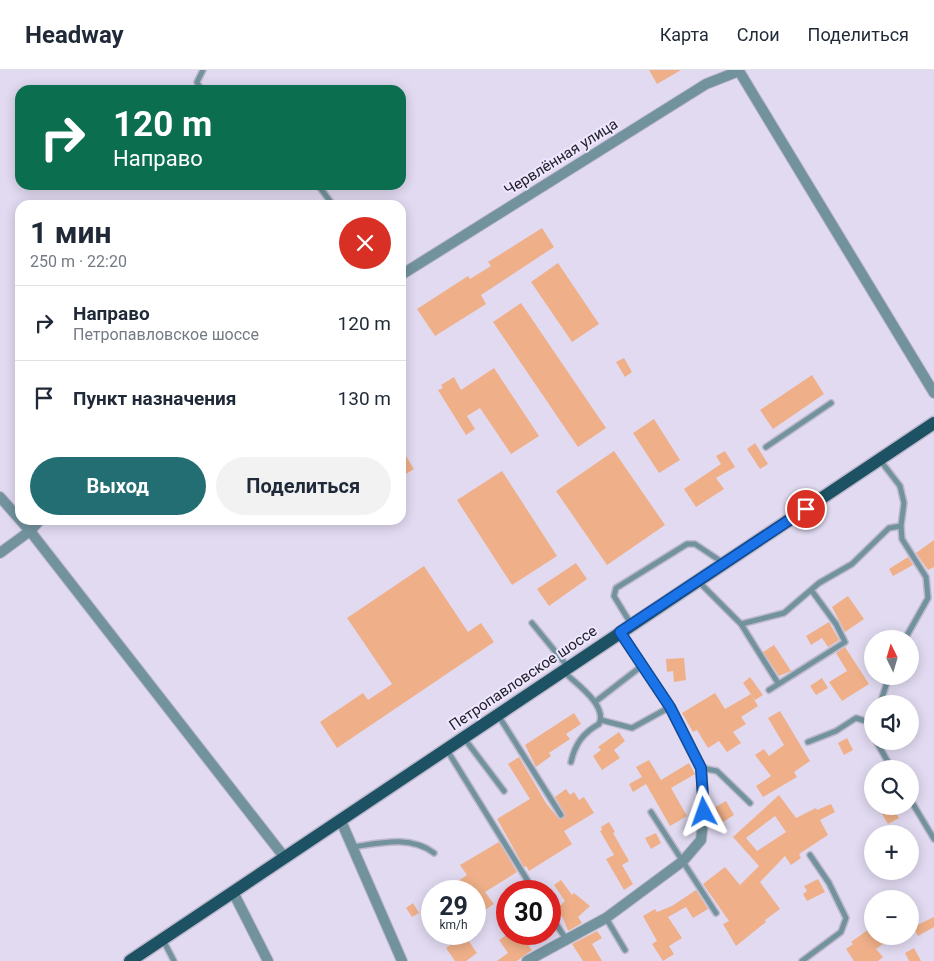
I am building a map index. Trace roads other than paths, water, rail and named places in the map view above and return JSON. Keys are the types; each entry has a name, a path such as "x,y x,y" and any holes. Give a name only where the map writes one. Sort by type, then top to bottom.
{"main road":[{"name":"Петропавловское шоссе","path":"130,961 934,423"}],"street":[{"name":"Червлённая улица","path":"406,272 706,84 739,70"},
{"path":"739,70 934,392"},
{"path":"0,497 15,514"},
{"path":"25,525 285,858"},
{"path":"0,553 35,525"},
{"path":"527,961 606,918 683,861 701,840 704,812 701,768 670,707 620,632"},
{"path":"341,821 402,961"},
{"path":"233,892 268,961"}],"lane":[{"path":"198,85 197,82 203,70"},
{"path":"766,447 832,403"},
{"path":"879,459 900,486 904,503 901,526 902,539 926,577 928,598 910,630"},
{"path":"741,624 784,614 819,583 852,564 889,528 901,526"},
{"path":"631,625 614,596 616,588 691,543 724,564"},
{"path":"698,581 741,624 778,683"},
{"path":"769,690 845,642 836,624 812,591"},
{"path":"532,623 565,669 595,702 601,720"},
{"path":"595,702 643,666"},
{"path":"601,720 632,728 670,707"},
{"path":"498,715 561,815"},
{"path":"808,742 836,731 856,718 864,720"},
{"path":"572,762 574,748 587,731 599,724 601,720"},
{"path":"464,738 504,792"},
{"path":"446,750 527,880"},
{"path":"701,768 717,771 750,804"},
{"path":"650,812 716,913"},
{"path":"919,814 934,840"},
{"path":"352,847 394,841 423,844 434,853"},
{"path":"802,961 841,932 846,918 829,883 810,855"},
{"path":"606,918 625,950"},
{"path":"561,932 566,940"},
{"path":"162,940 174,961"}]}
